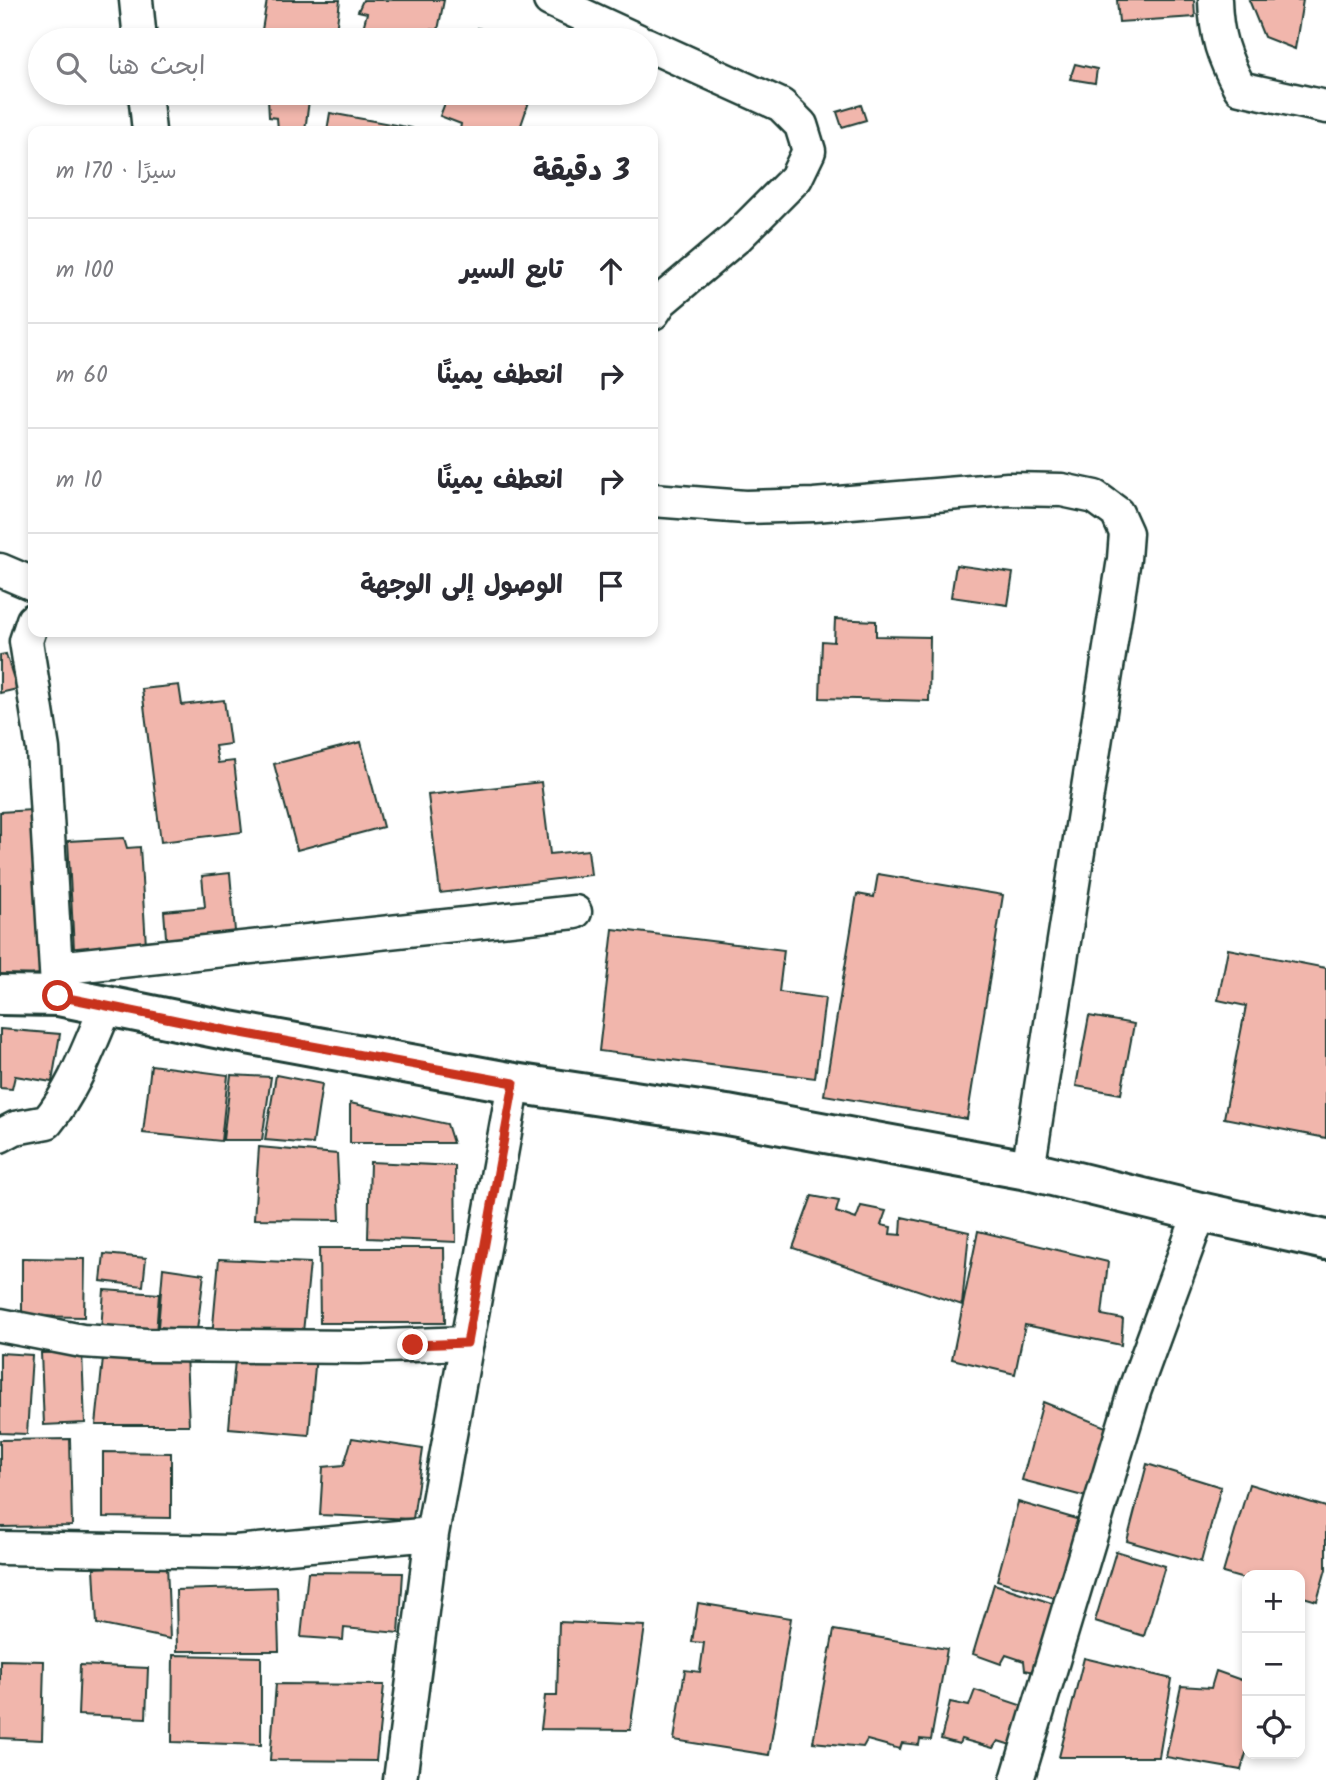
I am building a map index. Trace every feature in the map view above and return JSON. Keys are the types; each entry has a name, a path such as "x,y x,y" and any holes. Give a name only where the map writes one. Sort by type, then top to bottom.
{"street":[{"path":"136,0 139,28"},
{"path":"550,0 611,28"},
{"path":"1215,0 1216,28 1225,60 1241,88 1326,107"},
{"path":"658,49 781,105 801,125 809,151 796,178 738,236 658,306"},
{"path":"146,105 148,126"},
{"path":"658,500 745,507 814,505 1009,489 1062,490 1095,497 1117,513 1126,533 1124,559 1028,1170"},
{"path":"0,570 28,582"},
{"path":"0,635 28,623"},
{"path":"28,635 26,641 43,749 57,982"},
{"path":"0,995 57,982 575,912"},
{"path":"57,982 107,1005 225,1030 514,1083 727,1115 1028,1170 1326,1240"},
{"path":"0,1136 15,1128 47,1122 61,1105 76,1078 107,1005"},
{"path":"400,1780 432,1534 514,1083"},
{"path":"1017,1780 1135,1389 1200,1212"},
{"path":"0,1325 82,1340 146,1345 359,1347 467,1343"},
{"path":"0,1548 235,1552 432,1534"}],"building":[{"path":"267,0 340,0 336,28 262,28"},
{"path":"363,0 444,0 438,28 363,28 367,13 358,11"},
{"path":"1117,0 1194,0 1195,17 1119,22"},
{"path":"1249,0 1303,0 1295,49 1264,37"},
{"path":"1075,64 1097,69 1095,83 1070,79"},
{"path":"268,105 308,105 306,126 278,126 277,118 269,117"},
{"path":"444,105 528,105 521,126 461,126 440,116"},
{"path":"861,105 866,120 842,127 837,112"},
{"path":"330,113 401,126 328,126"},
{"path":"956,565 1013,573 1008,605 951,597"},
{"path":"835,619 876,621 876,636 930,637 929,701 820,698 822,641 834,642"},
{"path":"6,654 17,689 0,693 0,655"},
{"path":"179,685 182,705 224,700 230,744 215,746 218,763 234,761 242,832 161,842 142,689"},
{"path":"361,742 383,827 297,850 274,764"},
{"path":"541,782 550,854 588,850 591,875 440,893 428,795"},
{"path":"32,810 41,974 0,978 0,812"},
{"path":"124,838 127,848 140,847 146,945 74,949 68,841"},
{"path":"230,873 236,943 167,950 164,911 205,907 202,876"},
{"path":"878,874 1003,895 967,1119 824,1095 857,894 874,897"},
{"path":"613,929 784,950 779,992 825,998 815,1078 599,1051"},
{"path":"1228,949 1326,968 1326,1138 1224,1118 1246,1006 1218,1000"},
{"path":"1089,1016 1134,1024 1121,1094 1076,1086"},
{"path":"0,1029 60,1034 52,1082 15,1076 12,1089 0,1088"},
{"path":"151,1065 228,1075 221,1141 143,1133"},
{"path":"231,1075 271,1077 262,1140 223,1140"},
{"path":"276,1075 322,1084 313,1144 265,1140"},
{"path":"350,1103 447,1124 453,1143 350,1143"},
{"path":"259,1147 337,1154 340,1220 254,1219"},
{"path":"370,1162 455,1166 456,1242 368,1238"},
{"path":"812,1196 839,1201 836,1212 856,1219 861,1206 886,1211 881,1225 891,1227 890,1234 901,1235 902,1217 969,1232 962,1305 793,1248"},
{"path":"978,1231 1108,1262 1102,1315 1123,1319 1121,1345 1025,1325 1015,1374 952,1359"},
{"path":"319,1248 444,1248 445,1323 320,1323"},
{"path":"104,1254 146,1258 143,1286 101,1281"},
{"path":"22,1258 85,1259 84,1317 22,1316"},
{"path":"219,1259 310,1263 302,1342 212,1337"},
{"path":"163,1268 204,1274 197,1330 158,1327"},
{"path":"104,1290 159,1294 156,1334 101,1330"},
{"path":"236,1348 316,1355 309,1435 229,1428"},
{"path":"104,1349 186,1353 189,1425 96,1425"},
{"path":"82,1352 85,1423 44,1425 41,1353"},
{"path":"0,1353 32,1355 27,1434 0,1433"},
{"path":"1043,1402 1116,1431 1098,1500 1022,1480"},
{"path":"352,1438 423,1449 413,1519 320,1515 323,1467 344,1465"},
{"path":"70,1439 72,1526 0,1527 0,1440"},
{"path":"103,1452 171,1453 171,1518 103,1517"},
{"path":"1147,1464 1221,1487 1201,1562 1127,1541"},
{"path":"1249,1484 1326,1507 1326,1569 1317,1601 1305,1597 1305,1570 1242,1570 1242,1579 1223,1573"},
{"path":"1018,1502 1090,1523 1068,1602 997,1580"},
{"path":"1116,1551 1165,1566 1144,1636 1095,1621"},
{"path":"167,1564 170,1639 97,1624 94,1568"},
{"path":"308,1572 403,1573 399,1633 344,1628 343,1640 301,1637"},
{"path":"994,1584 1063,1607 1044,1674 1025,1670 1024,1661 1006,1655 1001,1664 973,1654"},
{"path":"277,1587 279,1651 177,1651 176,1590"},
{"path":"698,1603 791,1618 769,1755 674,1740 685,1670 700,1672 704,1643 692,1642"},
{"path":"559,1622 645,1626 630,1730 541,1729 545,1696 557,1696"},
{"path":"834,1630 947,1649 931,1740 920,1739 919,1745 902,1743 900,1749 867,1740 863,1747 813,1742"},
{"path":"173,1655 261,1657 261,1745 172,1742"},
{"path":"1084,1658 1172,1679 1159,1757 1059,1757"},
{"path":"0,1660 44,1661 42,1740 0,1738"},
{"path":"80,1665 148,1668 146,1718 78,1715"},
{"path":"1216,1671 1242,1680 1242,1759 1244,1759 1241,1770 1166,1757 1181,1686 1211,1688"},
{"path":"276,1684 384,1685 376,1761 270,1760"},
{"path":"975,1690 1035,1710 1024,1749 998,1741 993,1748 961,1739 959,1744 941,1739 950,1702 969,1706"}],"route":[{"path":"58,996 225,1030 514,1083 467,1343 413,1345"}]}
